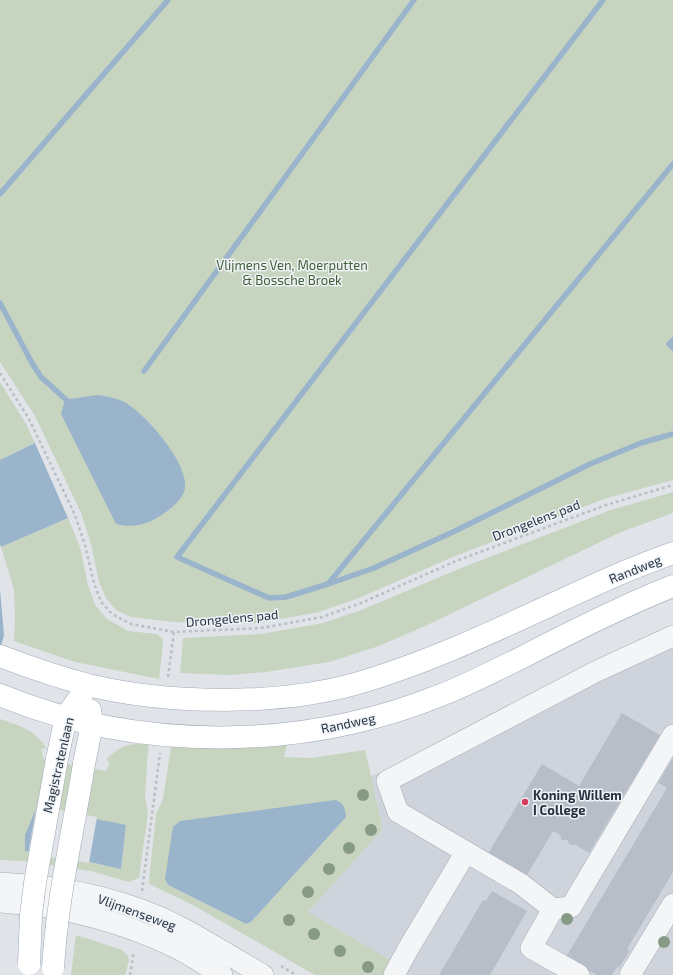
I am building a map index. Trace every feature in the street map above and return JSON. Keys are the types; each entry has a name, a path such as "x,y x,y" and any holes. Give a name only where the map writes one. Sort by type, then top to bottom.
{"main road":[{"name":"Randweg","path":"0,656 38,670 88,685 132,693 178,698 210,699 266,698 313,693 353,684 413,665 465,644 617,575 673,553"},
{"name":"Randweg","path":"0,695 26,705 92,724 156,734 226,737 288,734 318,730 366,720 412,706 449,692 637,600 673,586"},
{"name":"Magistratenlaan","path":"29,969 30,930 35,882 57,759 66,717 88,685"},
{"name":"Magistratenlaan","path":"53,971 56,932 61,897 92,724 88,685"}],"street":[{"path":"673,636 595,672 387,781 398,812 521,884 553,908 571,907 673,735"},
{"path":"394,975 466,852"},
{"name":"Vlijmenseweg","path":"0,883 66,889 97,896 139,910 183,929 263,975"},
{"name":"Vlijmenseweg","path":"0,902 19,903 68,910 136,930 179,949 222,975"},
{"path":"630,975 673,904"},
{"path":"553,908 531,948 579,975"}],"path":[{"name":"Drongelens pad","path":"0,373 29,419 75,515 85,545 94,583 101,602 112,614 131,624 174,632 261,628 322,617 361,603 470,556 606,505 673,485"},
{"path":"168,678 174,632"},
{"path":"142,892 160,752"},
{"path":"130,975 134,948"}],"shaded area":[{"name":"Koning Willem I College","path":"673,629 673,975 406,975 408,971 308,912 383,829 371,776 403,763"}],"green space":[{"name":"Vlijmens Ven, Moerputten & Bossche Broek","path":"0,0 673,0 673,480 604,499 455,556 359,598 319,612 258,623 229,624 174,622 131,617 116,610 106,598 99,582 91,544 81,513 35,416 0,362"},
{"path":"0,382 25,422 35,443 0,460"},
{"path":"673,492 673,513 621,532 423,627 376,647 329,662 266,672 230,675 180,673 183,638 261,634 323,623 364,609 461,568 608,511"},
{"path":"68,518 80,547 88,585 95,605 107,619 128,631 157,634 162,638 163,646 159,679 75,662 14,641 14,589 1,547"},
{"path":"0,719 20,726 37,736 46,748 41,749 44,760 106,771 110,763 106,760 116,751 126,746 149,744 145,797 148,813 139,878 129,882 91,871 24,861 0,860","holes":["126,825 121,868 90,862"]},
{"path":"287,743 284,757 311,758 365,750 383,829 308,912 392,961 385,975 315,975 193,905 149,884 156,814 163,799 171,747","holes":["345,809 345,817 251,922 246,924 168,885 165,879"]},
{"path":"76,935 122,950 128,956 129,961 125,975 71,975"}],"water":[{"path":"97,395 119,400 135,409 156,430 175,456 182,469 185,481 182,496 170,509 150,522 134,526 116,524 61,414 64,403 70,399"},
{"path":"35,443 68,518 1,547 0,460"},
{"path":"0,589 4,635 0,651"},
{"path":"335,800 344,806 346,817 251,922 246,924 168,885 165,879 173,827 180,821"},
{"path":"41,808 126,825 121,869 25,851 25,835 35,811"}],"pier":[{"path":"40,806 97,817 89,863 28,854 36,809"}],"building":[{"path":"622,713 660,735 589,853 574,844 569,844 567,840 562,840 560,835 553,831 527,875 489,852 542,764 579,786"},
{"path":"673,758 673,872 627,949 630,950 619,968 617,967 612,975 597,975 566,957 667,788 659,783 657,785"},
{"path":"492,891 527,911 490,975 439,975 483,900 486,901"}],"waterway":[{"path":"0,194 168,0"},
{"path":"144,371 414,0"},
{"path":"603,0 177,557 269,598 286,597 374,568 455,531 590,464 641,443 673,434"},
{"path":"328,584 673,164"},
{"path":"0,303 41,377 73,406"},
{"path":"673,340 669,344 673,348"}],"place":[{"name":"Koning Willem I College","path":"525,802"}]}
